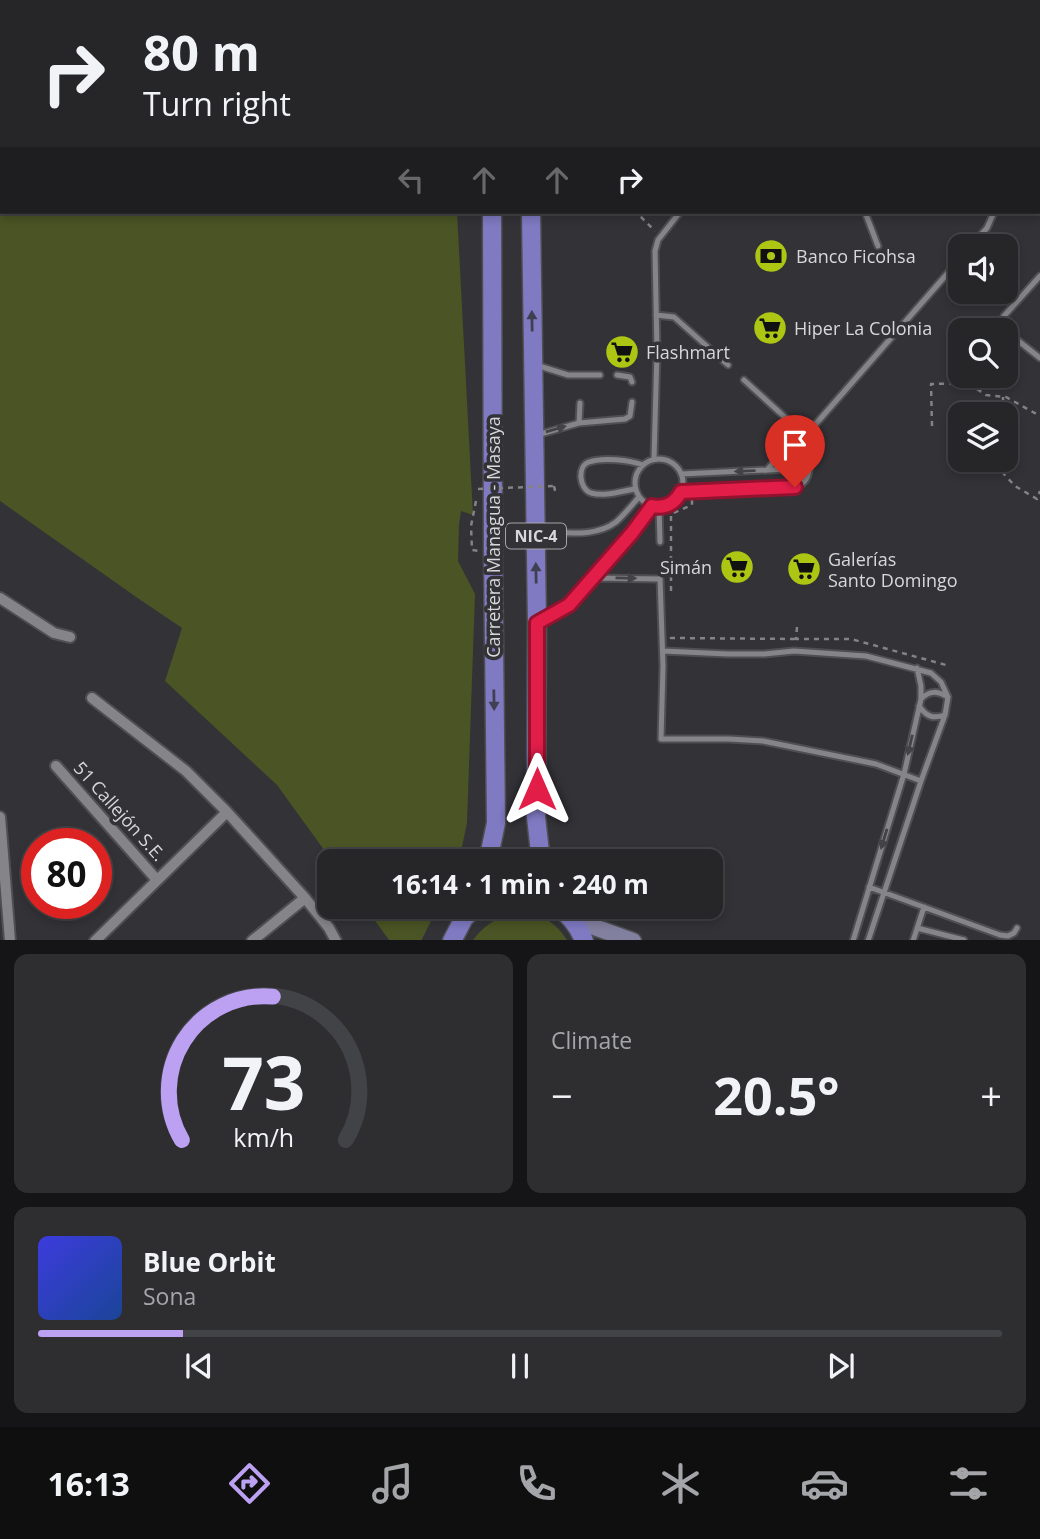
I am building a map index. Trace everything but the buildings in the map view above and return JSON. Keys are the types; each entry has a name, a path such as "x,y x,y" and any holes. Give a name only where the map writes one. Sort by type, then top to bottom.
{"highway":[{"name":"Carretera Managua - Masaya","path":"491,849 496,823 492,214"},
{"name":"NIC-4","path":"531,214 537,623 536,817 540,849"},
{"path":"452,940 465,919"},
{"path":"570,919 584,940"}],"main road":[{"path":"579,919 633,940"}],"street":[{"path":"0,598 54,633 70,638"},
{"path":"92,698 186,771 227,811 305,898 336,940"},
{"name":"51 Callejón S.E.","path":"56,766 157,880"},
{"path":"95,940 227,811"},
{"path":"0,817 10,940"},
{"path":"252,940 305,898"}],"lane":[{"path":"654,459 657,373 656,251 658,240 678,214"},
{"path":"866,214 878,246"},
{"path":"982,234 993,214"},
{"path":"681,492 803,485 809,478 807,434 948,273"},
{"path":"1004,318 1040,276"},
{"path":"656,315 674,317 728,365"},
{"path":"1018,341 1040,358"},
{"path":"533,363 560,374 600,375"},
{"path":"617,375 629,377 632,382"},
{"path":"580,376 580,383"},
{"path":"744,380 800,431 807,434"},
{"path":"534,435 579,423 625,419 630,416 632,402"},
{"path":"579,423 580,403"},
{"path":"767,470 800,431"},
{"path":"635,489 592,493 585,490 581,470 585,463 591,461 621,459 643,465"},
{"path":"654,459 662,459 677,467 683,486 673,503 656,507 645,503 635,489 636,476 643,465 654,459"},
{"path":"681,474 809,468"},
{"path":"536,532 590,532 603,529 615,523 639,497"},
{"path":"656,507 660,542"},
{"path":"537,623 569,605 656,507"},
{"path":"592,578 660,578 663,651 661,739 764,741 876,764 921,781"},
{"path":"663,651 728,654 794,651 866,656 917,668 937,676 941,681 948,697 945,715 868,940"},
{"path":"853,940 904,774 920,703 921,686 917,668"},
{"path":"920,703 931,692 948,697"},
{"path":"920,703 928,715 945,715"},
{"path":"869,887 1000,935 1008,936 1017,928"},
{"path":"913,940 924,907"},
{"path":"917,928 964,940"}],"path":[{"path":"636,214 662,234"},
{"path":"932,426 931,384 968,383 986,395 1006,397 1040,416"},
{"path":"1003,397 1003,402"},
{"path":"1002,472 1015,486 1037,499 1040,491"},
{"path":"478,489 554,486 556,495"},
{"path":"671,601 671,514 692,505 693,495"},
{"path":"477,499 471,526 472,550 493,552"},
{"path":"671,571 677,571"},
{"path":"671,631 671,638 796,639"}],"green space":[{"path":"0,214 457,214 473,515 461,511 458,561 475,594 467,823 462,849 323,849 277,785 165,681 182,628 0,501"},
{"path":"374,919 432,919 422,940 389,940"},
{"path":"498,919 546,919 556,926 567,940 473,940"}],"place":[{"name":"Banco Ficohsa","path":"771,256"},
{"name":"Hiper La Colonia","path":"770,328"},
{"name":"Flashmart","path":"622,352"},
{"name":"Simán","path":"737,567"},
{"name":"Galerías Santo Domingo","path":"804,569"}],"route":[{"path":"537,789 537,623 569,605 644,519 652,506 673,503 681,492 795,487"}]}
